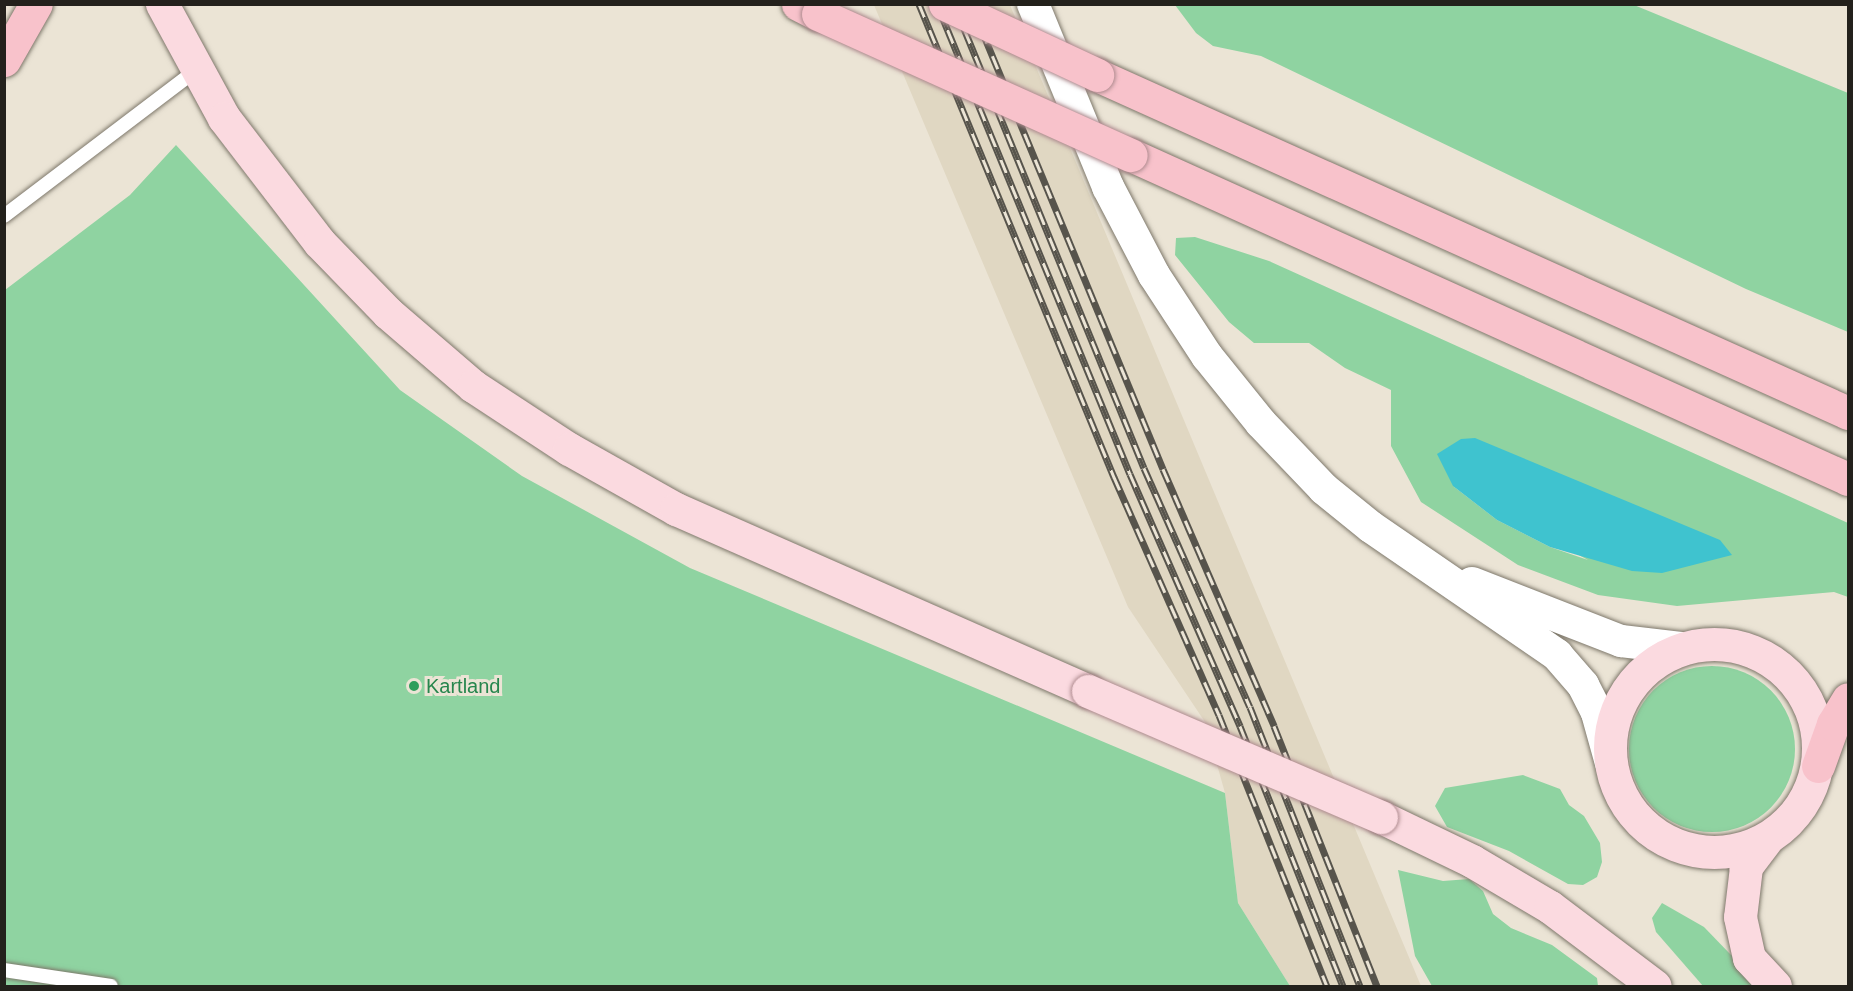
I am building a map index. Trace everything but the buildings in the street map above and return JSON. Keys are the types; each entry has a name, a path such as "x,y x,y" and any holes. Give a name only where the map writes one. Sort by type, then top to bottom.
{"highway":[{"path":"4,60 36,4"},
{"path":"945,4 1097,75 1848,413"},
{"path":"808,9 1848,478"},
{"path":"1818,766 1833,724 1848,699"}],"main road":[{"path":"162,4 196,70 257,165 319,242 388,313 473,386 569,449 676,509 1088,691 1381,817 1472,861 1550,907 1655,987"},
{"path":"1766,840 1733,853 1696,852 1662,841 1636,816 1617,789 1611,763 1610,724 1625,692 1648,665 1680,648 1724,643 1759,654 1791,675 1809,704 1818,736 1818,766 1808,792 1792,819 1766,840 1746,867 1740,917 1749,958 1775,987"}],"street":[{"path":"1033,4 1108,188 1154,275 1207,357 1261,423 1323,489 1424,564 1557,655 1583,685 1597,713 1611,763"},
{"path":"1424,564 1621,640 1680,648"}],"lane":[{"path":"4,216 196,70"},
{"path":"4,970 111,987"}],"shaded area":[{"path":"874,5 1010,5 1421,986 1290,986 1238,903 1225,793 1205,722 1128,607"}],"green space":[{"path":"1175,5 1634,5 1848,93 1848,332 1746,289 1261,56 1213,46 1196,33"},
{"name":"Kartland","path":"176,145 400,390 522,476 690,568 1225,793 1238,903 1290,986 5,986 5,290 130,195"},
{"path":"1195,237 1269,261 1848,523 1848,597 1834,592 1677,606 1598,595 1518,565 1421,502 1391,446 1391,390 1345,368 1309,343 1254,343 1229,322 1175,255 1176,238","holes":["1453,486 1588,560 1550,547 1497,520"]},
{"path":"1712,666 1744,672 1771,690 1789,717 1795,749 1789,781 1771,808 1744,826 1712,832 1680,826 1653,808 1635,781 1629,749 1635,717 1653,690 1680,672"},
{"path":"1523,775 1560,789 1569,805 1584,816 1600,843 1602,862 1597,877 1583,885 1568,884 1509,851 1447,827 1435,806 1445,788"},
{"path":"1398,870 1443,881 1469,879 1483,891 1493,914 1511,928 1552,945 1597,978 1598,986 1432,986 1415,956"},
{"path":"1662,903 1704,927 1761,986 1703,986 1656,932 1652,918"}],"water":[{"path":"1475,438 1720,540 1732,555 1662,573 1632,571 1550,547 1497,520 1453,486 1437,454 1461,439"}],"railway":[{"path":"919,4 1114,477 1219,715 1327,986"},
{"path":"937,4 1130,474 1240,726 1343,986"},
{"path":"954,4 1144,468 1250,707 1360,986"},
{"path":"971,4 1163,469 1274,726 1377,986"}],"place":[{"name":"Kartland","path":"414,686"}]}
